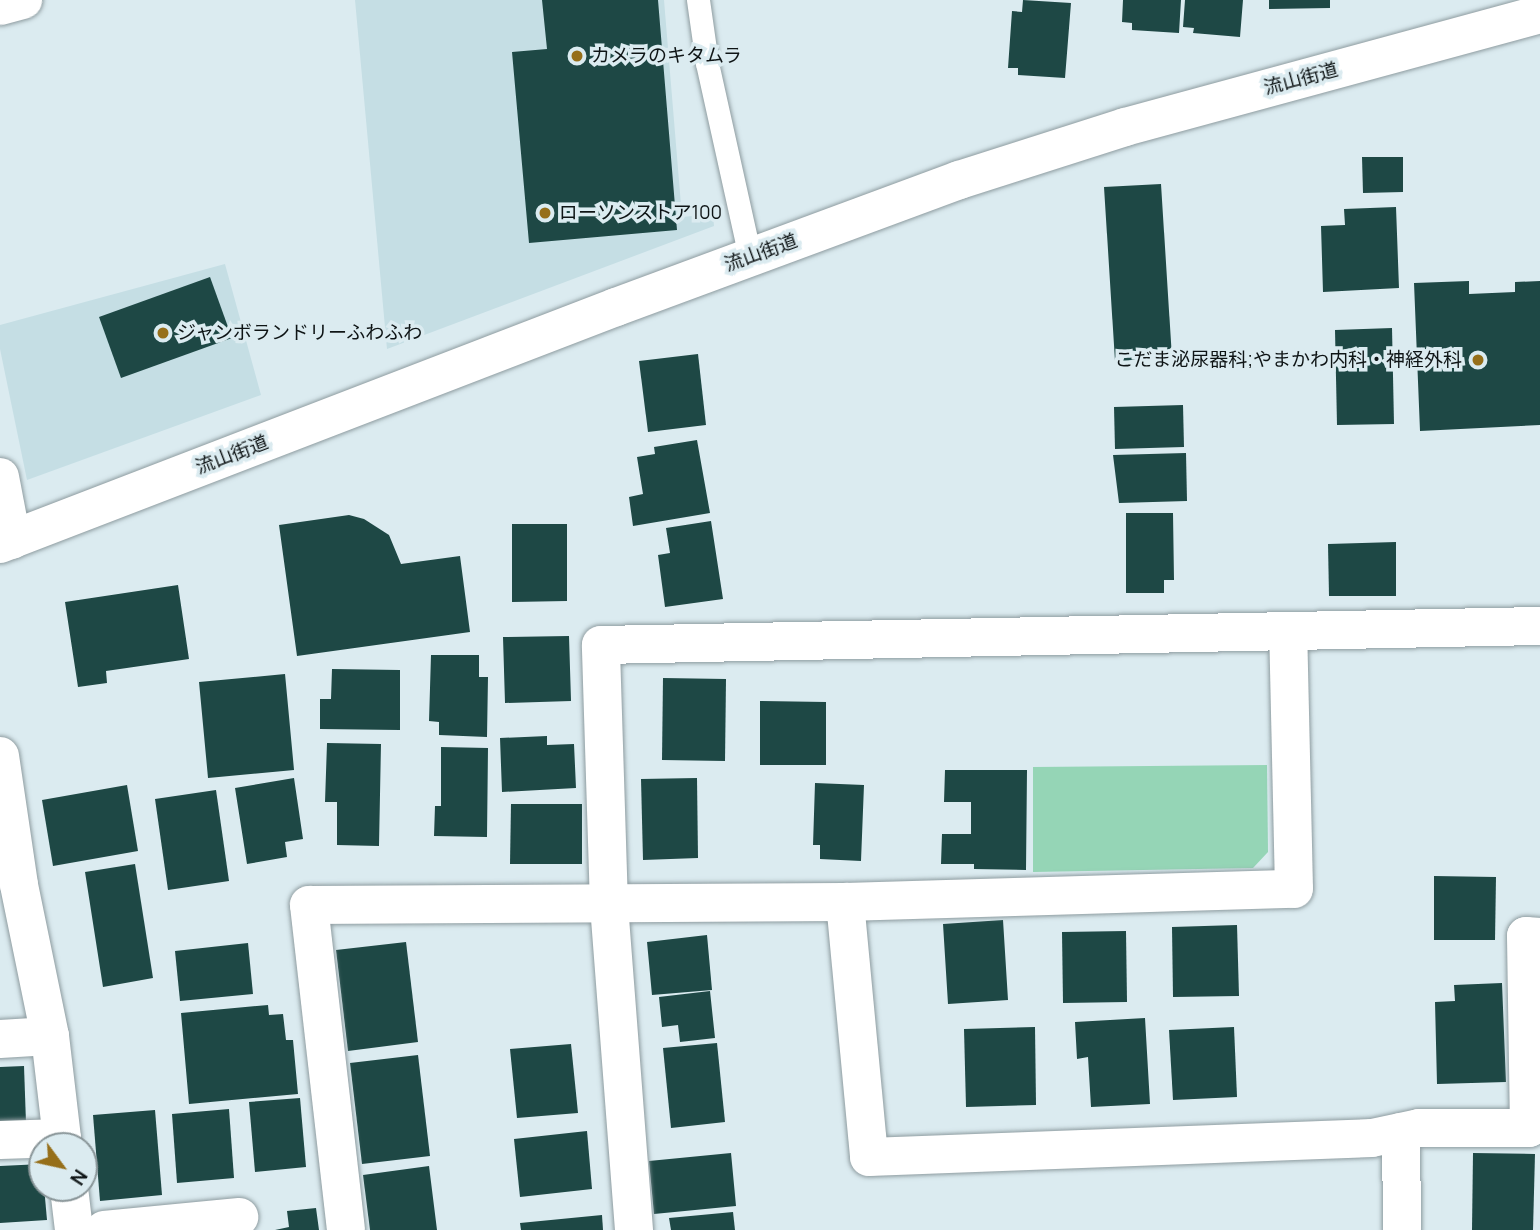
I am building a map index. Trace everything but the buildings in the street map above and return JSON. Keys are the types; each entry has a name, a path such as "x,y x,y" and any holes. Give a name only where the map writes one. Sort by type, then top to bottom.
{"street":[{"path":"0,6 23,0"},
{"name":"流山街道","path":"6,542 750,257 959,180 1125,127 1540,14"},
{"path":"0,477 6,542"},
{"path":"634,1230 609,905 601,645 1540,626"},
{"path":"346,1230 309,905 845,902 1294,889 1288,631"},
{"path":"0,756 19,885 50,1036 62,1132"},
{"path":"845,902 869,1157 1372,1138 1419,1128 1530,1128 1526,936 1540,937"},
{"path":"0,1039 50,1036"},
{"path":"1401,1132 1402,1230"},
{"path":"0,1140 28,1141"},
{"path":"71,1202 74,1230"},
{"path":"104,1230 239,1217"}],"lane":[{"path":"698,0 707,63 750,257"}],"shaded area":[{"path":"355,0 664,0 682,217 713,214 714,226 387,349"},
{"path":"225,264 261,395 27,480 0,349 0,325"}],"green space":[{"path":"1267,765 1268,852 1253,868 1033,872 1033,767"}],"place":[{"name":"カメラのキタムラ","path":"577,56"},
{"name":"ローソンストア100","path":"545,213"},
{"name":"ジャンボランドリーふわふわ","path":"163,333"},
{"name":"こだま泌尿器科;やまかわ内科・神経外科","path":"1478,360"}]}
